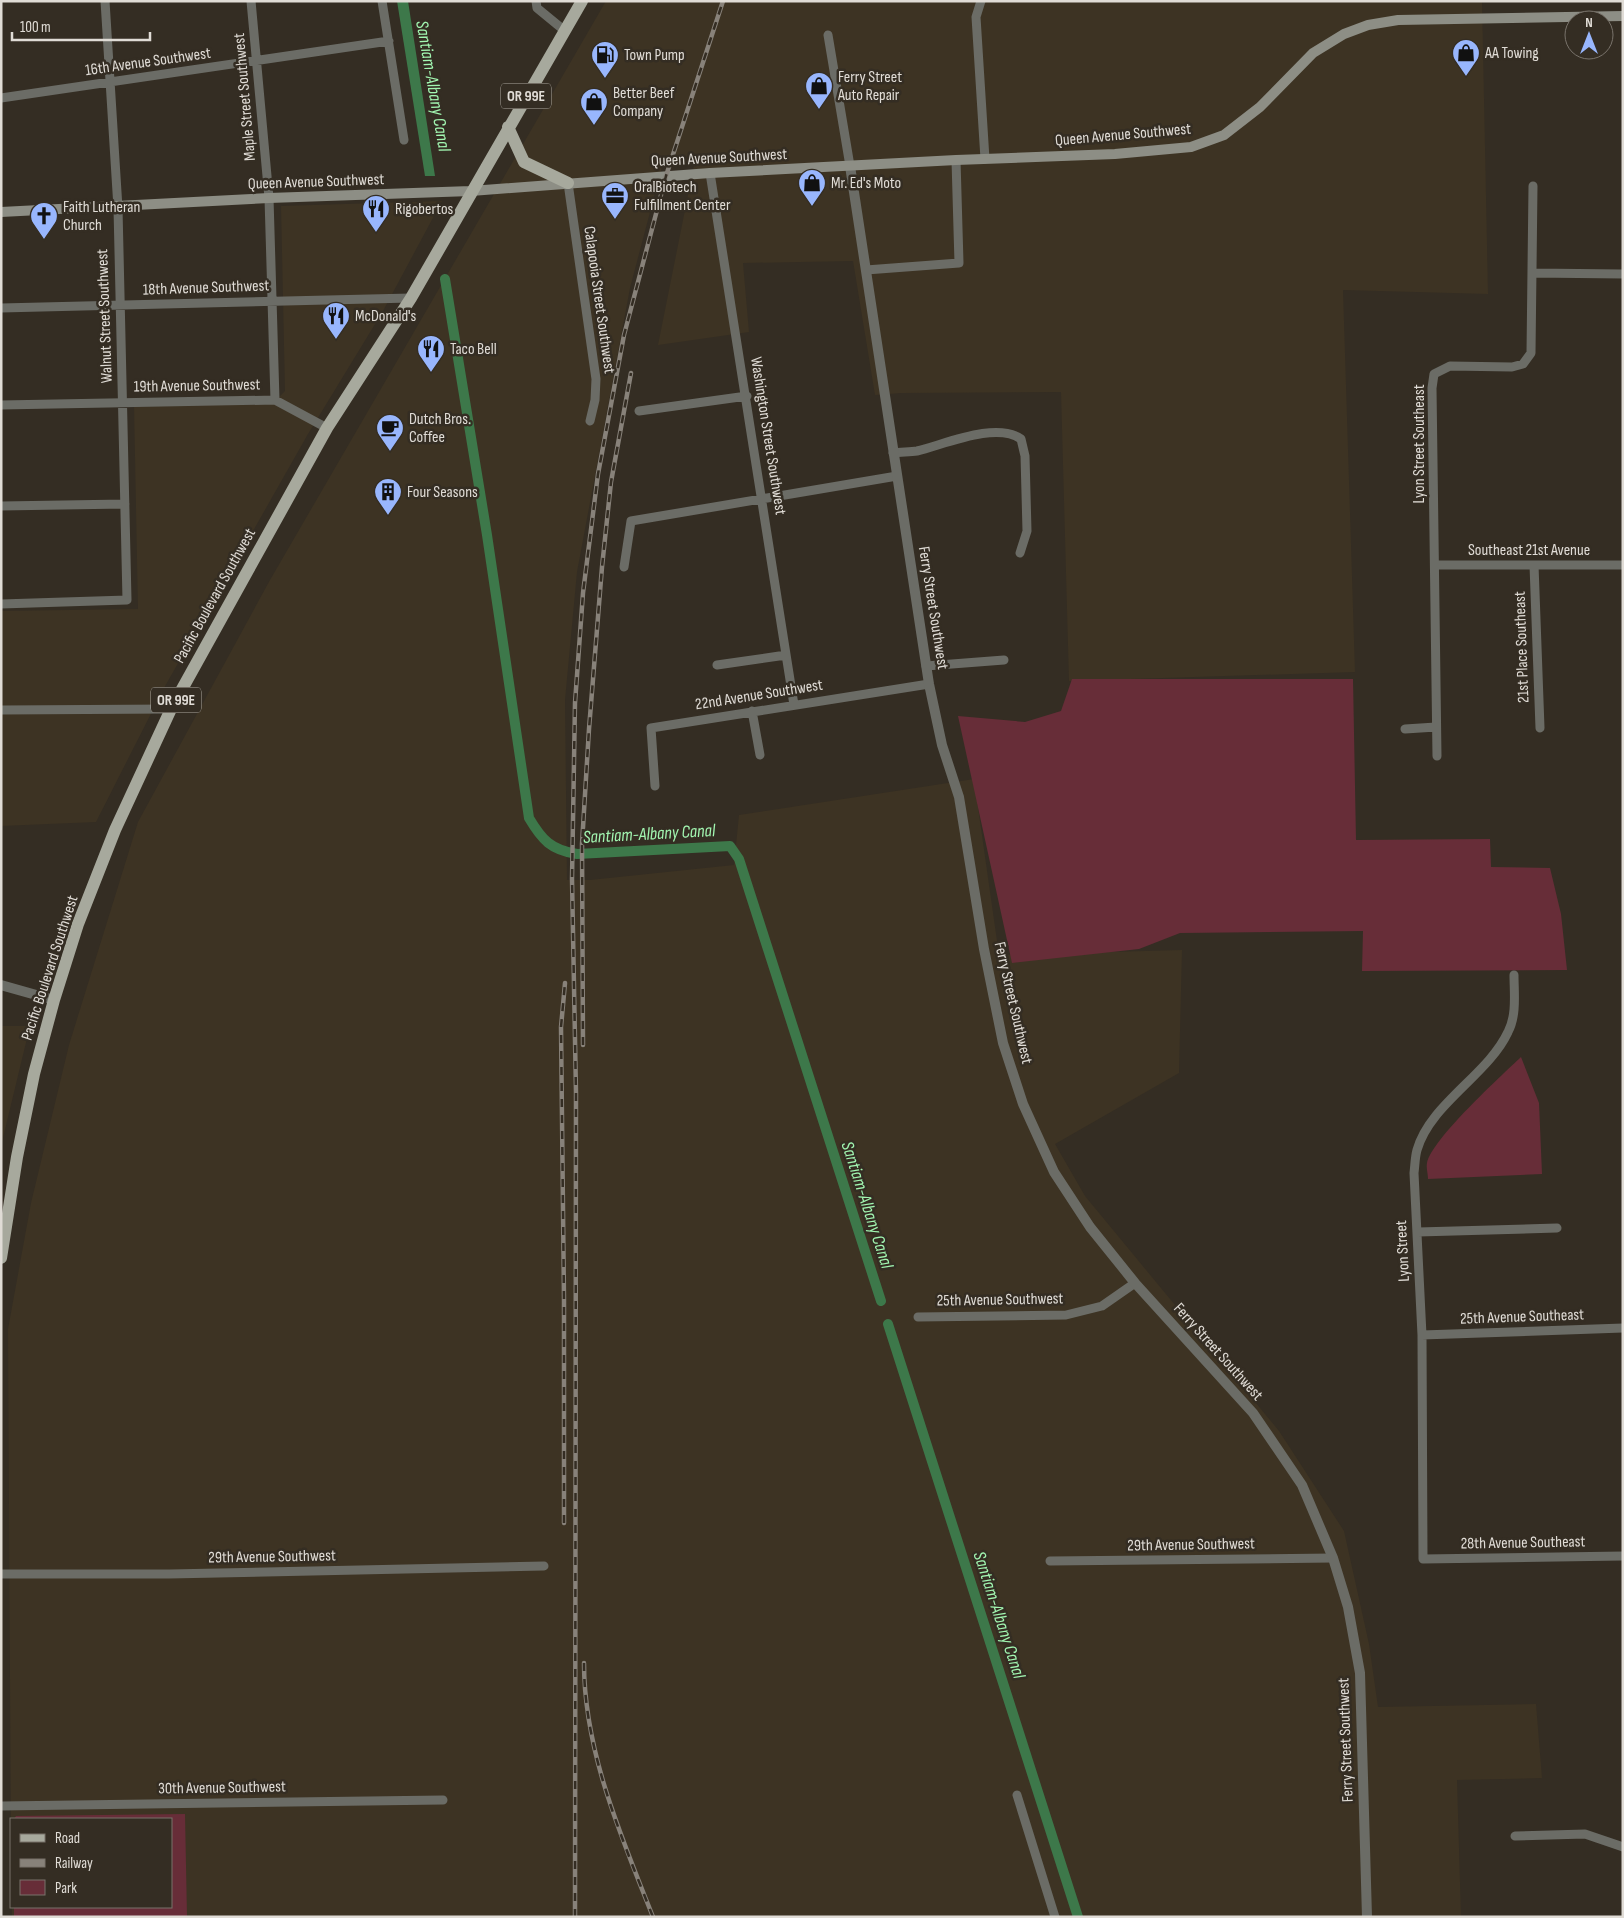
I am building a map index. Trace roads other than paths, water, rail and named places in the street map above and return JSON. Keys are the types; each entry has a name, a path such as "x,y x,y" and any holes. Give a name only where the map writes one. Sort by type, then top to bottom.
{"main road":[{"name":"Pacific Boulevard Southwest","path":"1,1258 20,1139 34,1074 54,1000 78,924 112,839 171,709 327,428 411,298 582,1"},
{"name":"Queen Avenue Southwest","path":"1,212 118,208 269,198 471,191 710,173 1115,154 1191,147 1224,135 1260,107 1313,53 1344,34 1368,25 1398,20 1623,16"},
{"path":"508,127 524,162 568,183"}],"street":[{"name":"Walnut Street Southwest","path":"1,604 127,600 118,208 105,1"},
{"name":"Maple Street Southwest","path":"251,1 269,198 275,400"},
{"path":"382,1 404,140"},
{"path":"536,1 537,8 565,31"},
{"path":"981,1 976,17 985,159"},
{"name":"Ferry Street Southwest","path":"828,35 850,166 929,684 942,745 959,797 984,949 1003,1043 1023,1104 1054,1172 1090,1227 1135,1283 1253,1413 1302,1485 1333,1558 1348,1607 1360,1673 1367,1917"},
{"name":"16th Avenue Southwest","path":"1,98 388,41"},
{"path":"866,270 959,263 956,160"},
{"name":"Washington Street Southwest","path":"710,173 747,396 794,705"},
{"name":"Calapooia Street Southwest","path":"568,183 596,379 595,400 590,421"},
{"name":"Lyon Street Southeast","path":"1436,756 1432,388 1434,374 1450,366 1512,367 1523,364 1531,354 1533,186"},
{"path":"1533,273 1623,274"},
{"name":"18th Avenue Southwest","path":"1,308 411,298"},
{"path":"639,411 747,396"},
{"name":"19th Avenue Southwest","path":"1,405 275,400 327,428"},
{"path":"894,453 916,451 948,440 973,435 1010,434 1021,439 1025,456 1027,531 1020,553"},
{"path":"624,567 631,520 897,476"},
{"path":"1,506 125,504"},
{"name":"Southeast 21st Avenue","path":"1435,565 1623,565"},
{"name":"21st Place Southeast","path":"1534,565 1540,728"},
{"path":"717,665 786,655"},
{"path":"926,666 1004,660"},
{"name":"22nd Avenue Southwest","path":"655,786 651,728 929,684"},
{"path":"1,710 171,709"},
{"path":"752,711 760,754"},
{"path":"1405,729 1436,727"},
{"name":"Lyon Street","path":"1423,1559 1422,1335 1414,1173 1417,1150 1427,1130 1494,1053 1508,1032 1513,1014 1514,975"},
{"path":"1,985 54,1000"},
{"path":"1418,1232 1557,1228"},
{"name":"25th Avenue Southwest","path":"918,1317 1066,1314 1102,1306 1135,1283"},
{"name":"25th Avenue Southeast","path":"1422,1335 1623,1328"},
{"name":"28th Avenue Southeast","path":"1423,1559 1623,1556"},
{"name":"29th Avenue Southwest","path":"1050,1561 1333,1558"},
{"name":"29th Avenue Southwest","path":"1,1574 178,1574 544,1566"},
{"path":"1017,1795 1055,1917"},
{"name":"30th Avenue Southwest","path":"1,1806 442,1800"},
{"path":"1515,1836 1584,1834 1623,1847"}],"waterway":[{"name":"Santiam-Albany Canal","path":"445,279 487,535 529,818 548,843 560,850 577,854 730,846 739,859 881,1301"},
{"name":"Santiam-Albany Canal","path":"888,1324 1078,1917"}],"railway":[{"path":"575,1917 576,1093 572,879 575,703 583,593 598,474 624,335 666,176 723,1"},
{"path":"583,1045 582,844 589,729 611,482 631,373"},
{"path":"564,1523 561,1027 565,983"},
{"path":"584,1663 590,1728 597,1761 617,1824 653,1917"}],"place":[{"name":"AA Towing","path":"1466,77"},
{"name":"Town Pump","path":"605,79"},
{"name":"Ferry Street Auto Repair","path":"819,110"},
{"name":"Better Beef Company","path":"594,126"},
{"name":"Mr. Ed's Moto","path":"812,207"},
{"name":"OralBiotech Fulfillment Center","path":"615,220"},
{"name":"Rigobertos","path":"376,233"},
{"name":"Faith Lutheran Church","path":"44,240"},
{"name":"McDonald's","path":"336,340"},
{"name":"Taco Bell","path":"431,373"},
{"name":"Dutch Bros. Coffee","path":"390,452"},
{"name":"Four Seasons","path":"388,516"}]}
